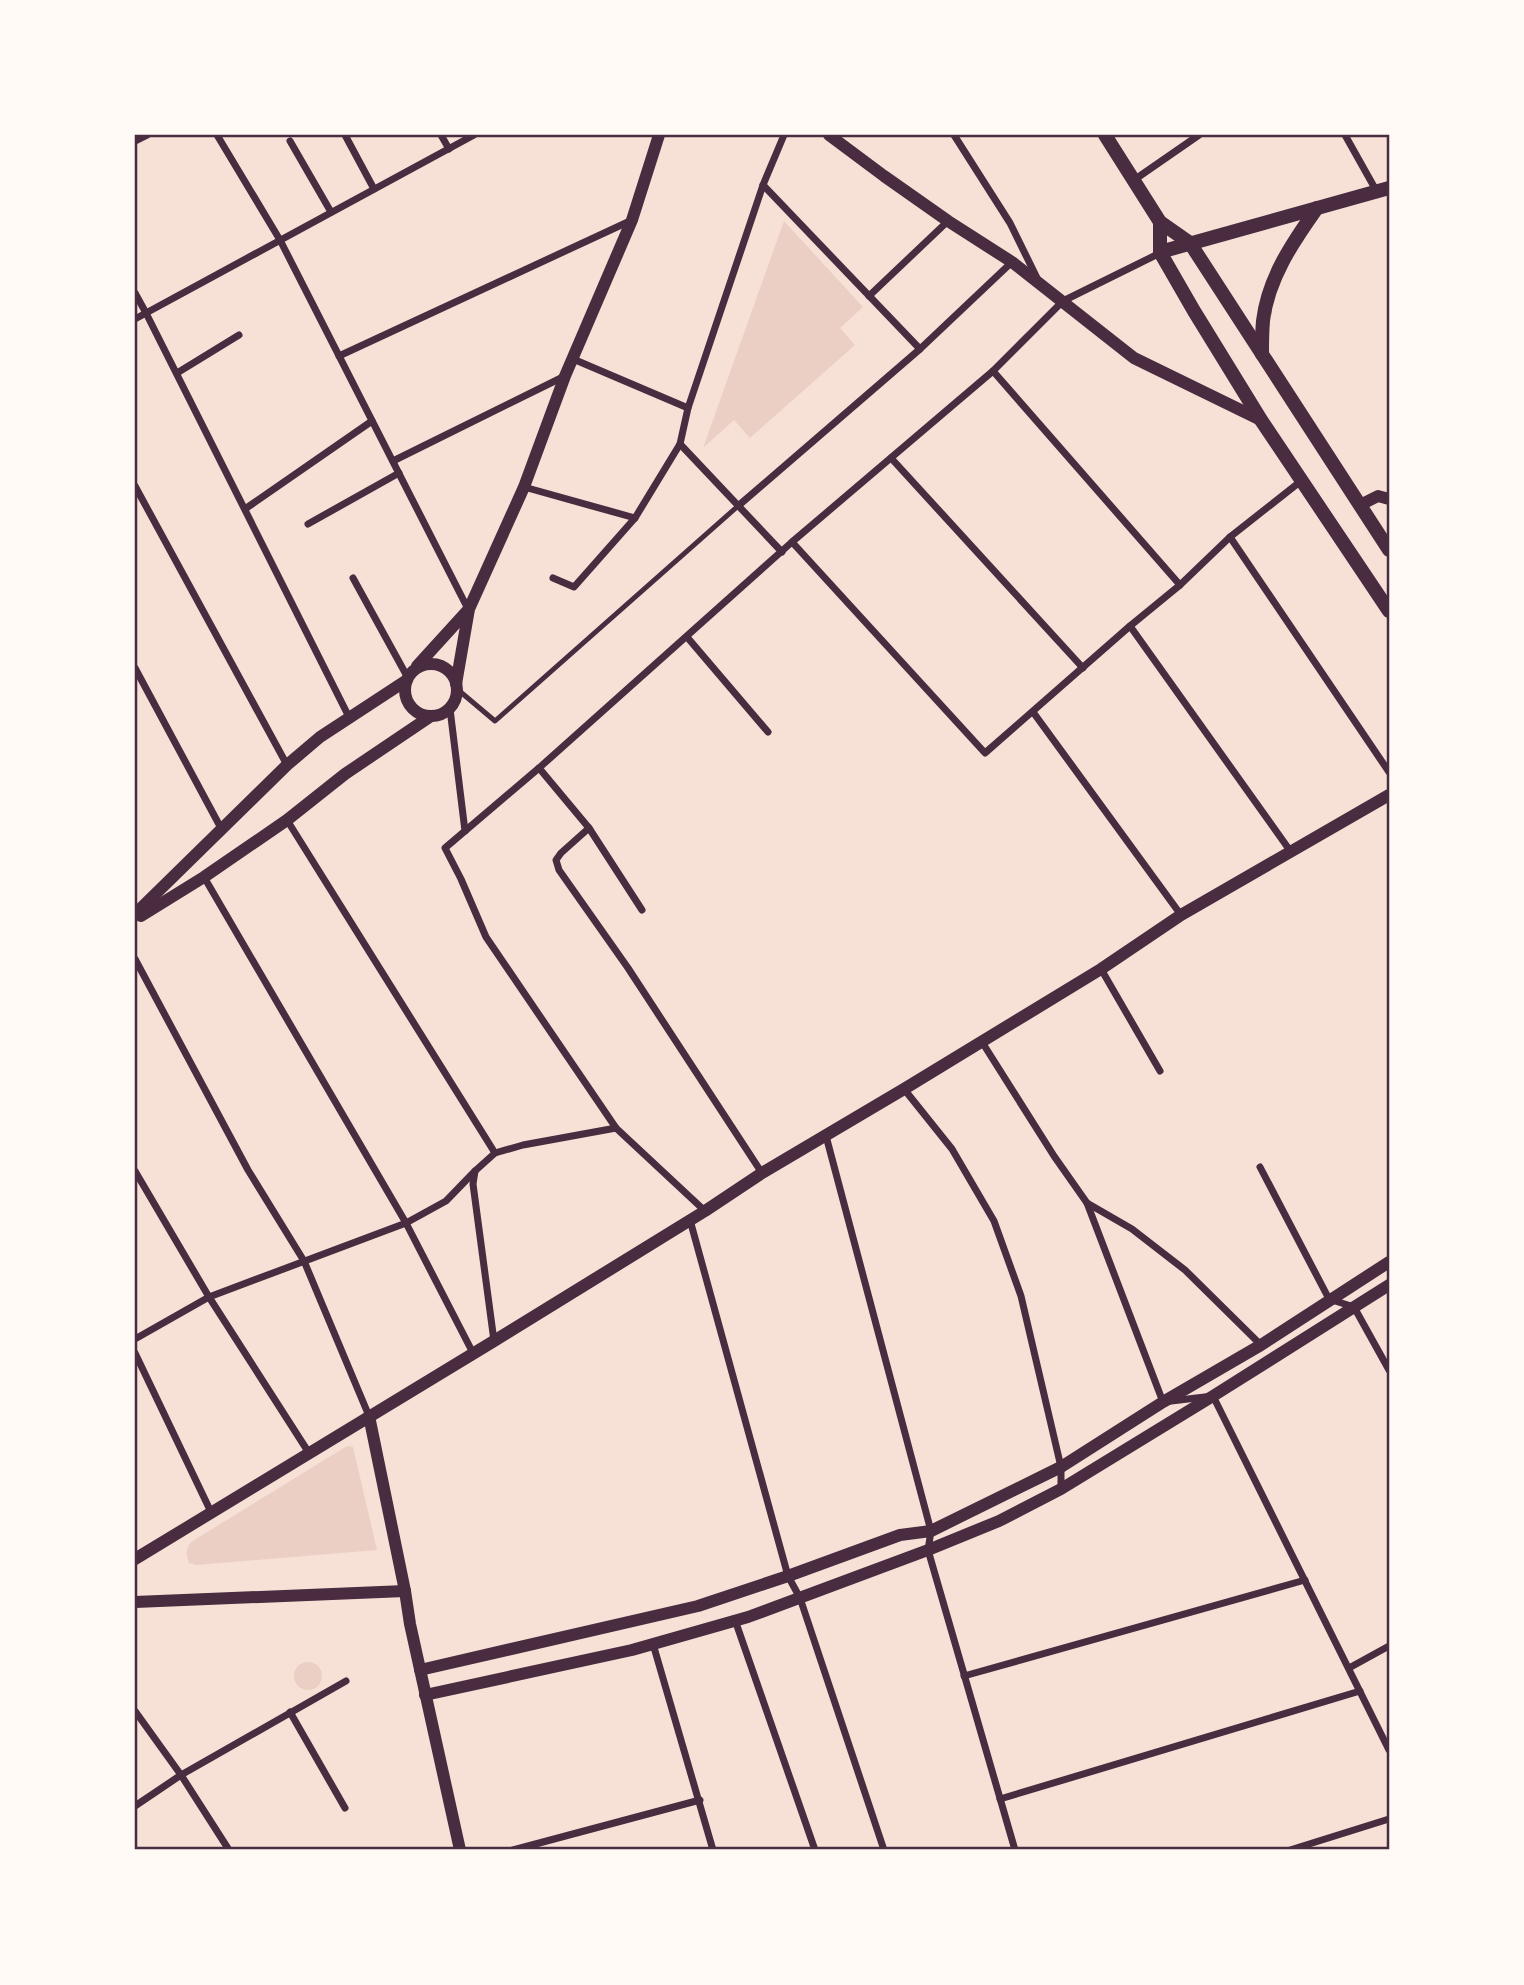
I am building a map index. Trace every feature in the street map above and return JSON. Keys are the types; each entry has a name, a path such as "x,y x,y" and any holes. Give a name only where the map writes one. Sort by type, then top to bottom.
{"main road":[{"path":"1105,135 1160,222 1190,243 1389,550"},
{"path":"1160,252 1383,190"},
{"path":"1262,354 1263,321 1275,277 1289,247 1317,208"},
{"path":"1160,222 1160,252 1194,311 1301,480 1385,595 1389,611"}],"street":[{"path":"135,142 147,135"},
{"path":"217,135 280,240 469,610"},
{"path":"345,135 374,189"},
{"path":"441,135 449,149"},
{"path":"135,319 474,135"},
{"path":"456,686 469,610 524,487 565,376 632,220 659,135"},
{"path":"553,578 574,587 635,518 680,444 688,408 763,185 784,135"},
{"path":"829,135 948,221 1012,262 1134,358 1261,420"},
{"path":"954,135 1010,222 1040,284"},
{"path":"1134,180 1199,135"},
{"path":"1345,135 1383,190"},
{"path":"290,141 331,212"},
{"path":"763,185 920,349"},
{"path":"339,356 632,220"},
{"path":"869,296 948,221"},
{"path":"705,1211 616,1128 486,937 445,848 539,768 792,542 993,372 1063,301 1160,252"},
{"path":"738,506 920,349 1012,262"},
{"path":"135,293 349,717"},
{"path":"177,373 239,335"},
{"path":"573,359 688,408"},
{"path":"993,372 1180,585"},
{"path":"393,461 565,376"},
{"path":"245,509 372,421"},
{"path":"680,444 782,552"},
{"path":"891,458 1083,668"},
{"path":"308,524 399,473"},
{"path":"792,542 985,753 1180,585 1230,537 1301,480"},
{"path":"135,486 287,765"},
{"path":"524,487 635,518"},
{"path":"1360,505 1386,495"},
{"path":"1230,537 1389,772"},
{"path":"353,578 409,676"},
{"path":"135,917 287,765 320,737 409,676 421,666 431,664 450,671 455,680 456,700 450,709 431,716 421,714 407,700 405,690 409,676 469,610"},
{"path":"1130,626 1291,852"},
{"path":"687,636 768,732"},
{"path":"135,668 222,830"},
{"path":"450,709 465,831"},
{"path":"1033,712 1181,915"},
{"path":"135,917 204,877 287,820 345,774 431,716"},
{"path":"539,768 589,828 642,910"},
{"path":"135,1559 494,1341 762,1173 1101,969 1181,915 1389,795"},
{"path":"287,820 495,1153"},
{"path":"589,828 561,853 556,860 559,870 628,968 762,1173"},
{"path":"204,877 406,1223 473,1353"},
{"path":"135,959 248,1170 304,1261 369,1416 419,1670 460,1850"},
{"path":"1101,969 1160,1071"},
{"path":"982,1042 1087,1203 1163,1402"},
{"path":"904,1089 952,1149 993,1221 1021,1296 1061,1467 1061,1489"},
{"path":"135,1339 209,1297 406,1223 446,1202 495,1153 523,1145 616,1128"},
{"path":"827,1136 931,1531 928,1550 1015,1850"},
{"path":"1260,1167 1329,1299 1354,1307 1389,1370"},
{"path":"135,1171 209,1297 309,1453"},
{"path":"475,1171 473,1184 494,1341"},
{"path":"1087,1203 1132,1229 1185,1270 1261,1345"},
{"path":"690,1220 788,1576 800,1598 884,1850"},
{"path":"419,1670 698,1606 900,1535 931,1531 1061,1467 1163,1402 1261,1345 1389,1262"},
{"path":"425,1695 653,1644 748,1617 999,1521 1061,1489 1389,1285"},
{"path":"135,1353 211,1512"},
{"path":"1163,1402 1213,1396"},
{"path":"1213,1396 1389,1750"},
{"path":"964,1676 1305,1580"},
{"path":"135,1602 405,1591"},
{"path":"735,1620 815,1850"},
{"path":"653,1644 713,1850"},
{"path":"1349,1668 1389,1646"},
{"path":"135,1806 181,1775 346,1681"},
{"path":"1000,1799 1360,1692"},
{"path":"135,1712 181,1775 229,1850"},
{"path":"290,1712 345,1808"},
{"path":"513,1850 699,1800"},
{"path":"1290,1850 1389,1819"}],"lane":[{"path":"456,686 495,721 738,506"}],"shaded area":[{"path":"784,221 863,307 840,328 855,345 750,438 734,420 703,448"},
{"path":"347,1446 353,1447 377,1550 196,1565 189,1563 187,1552 191,1542"},
{"path":"308,1662 318,1666 322,1676 318,1686 308,1690 298,1686 294,1676 298,1666"}]}
